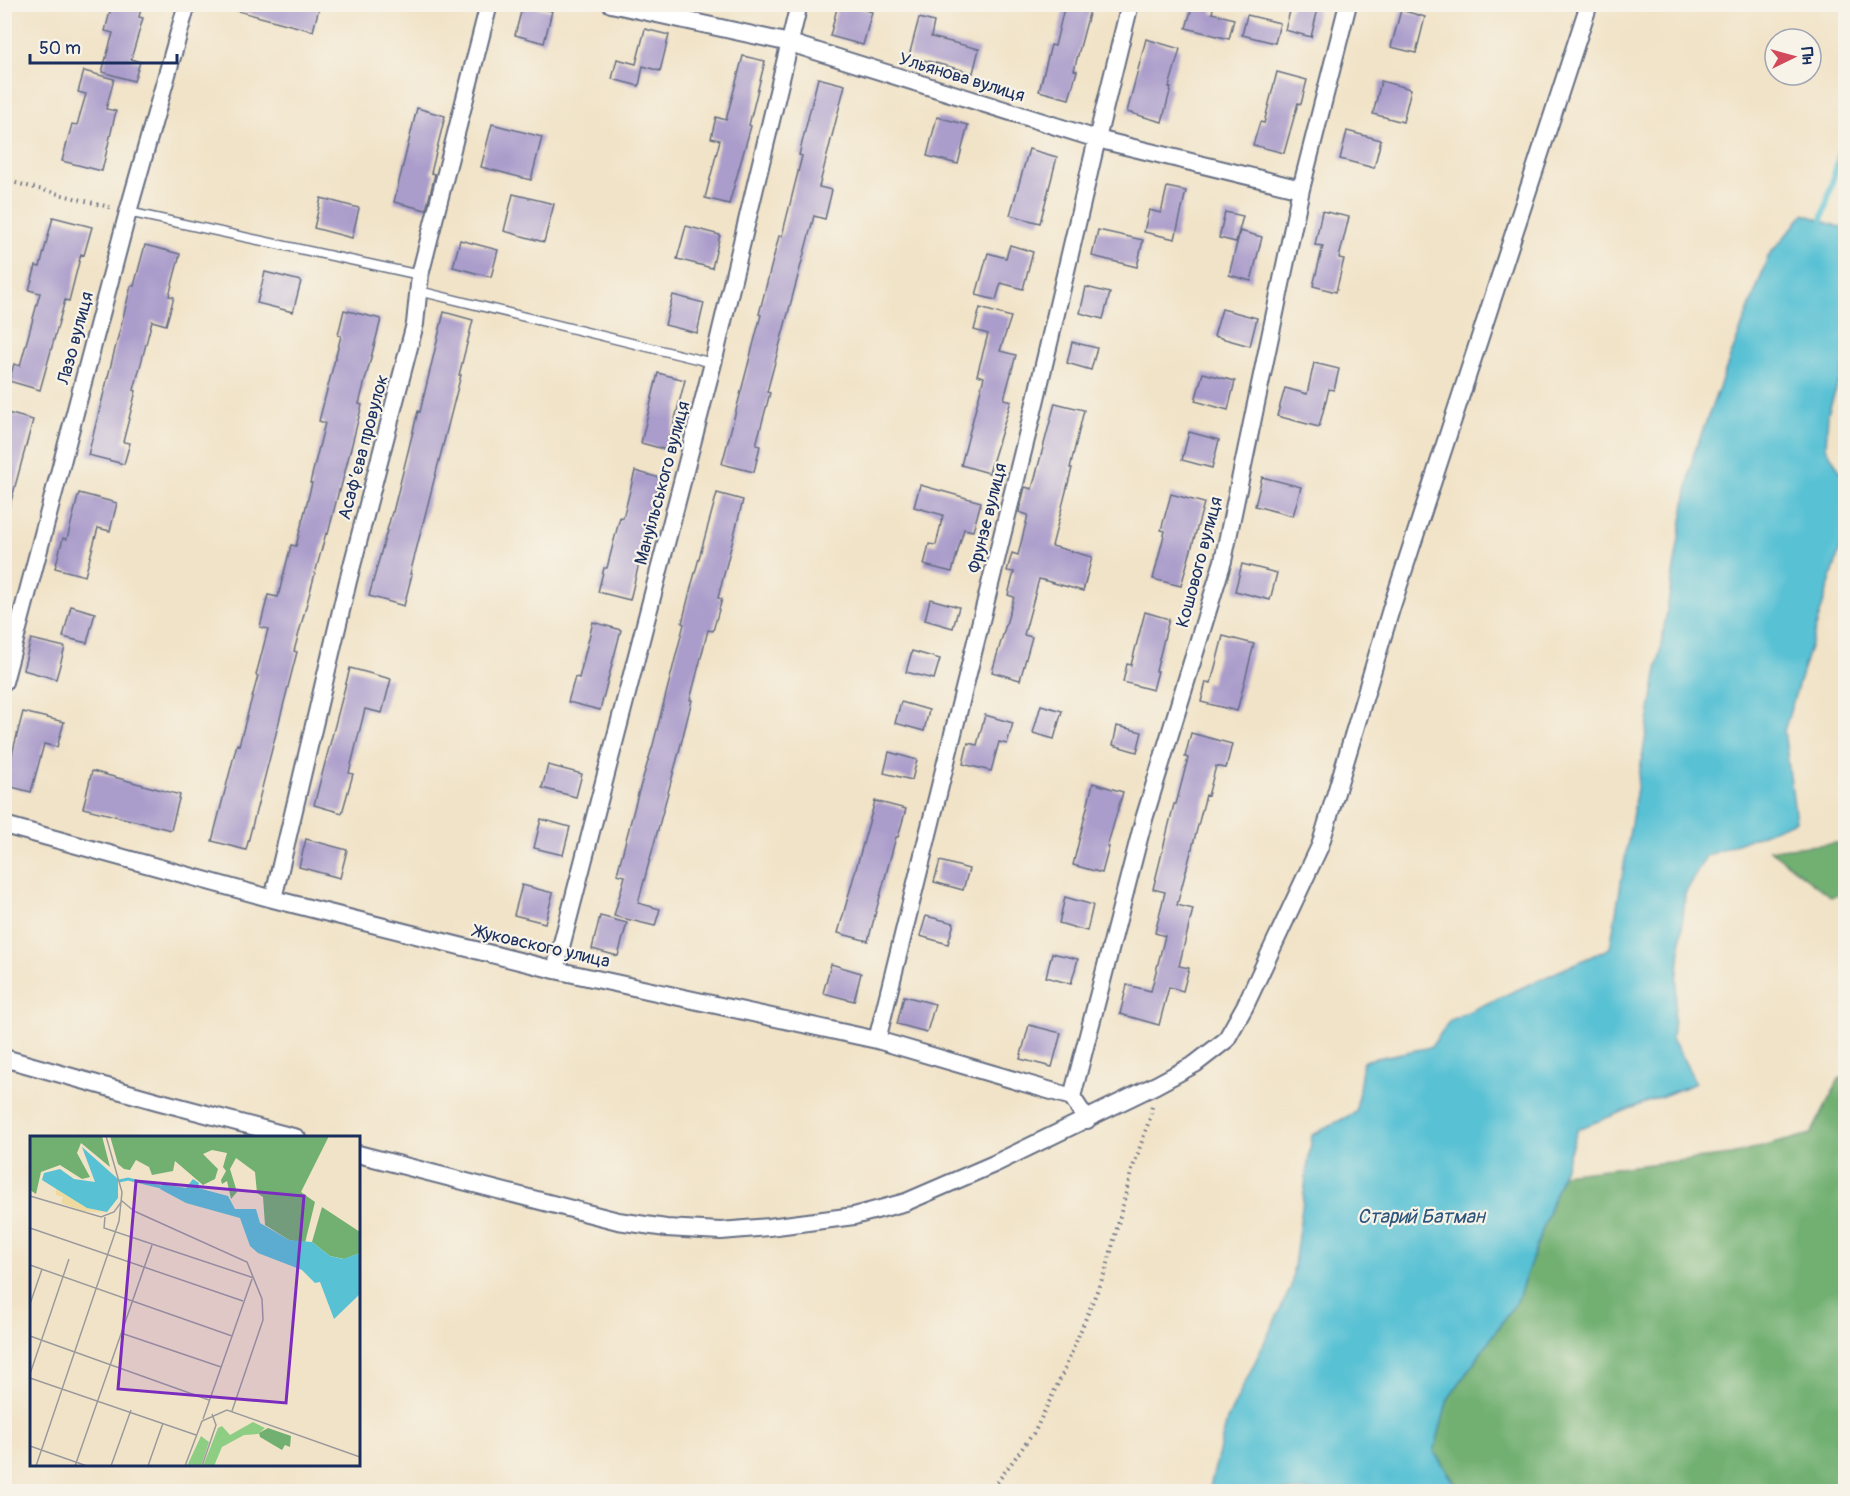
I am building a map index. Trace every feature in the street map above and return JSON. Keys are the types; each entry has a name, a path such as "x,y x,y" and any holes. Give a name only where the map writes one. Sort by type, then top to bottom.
{"street":[{"name":"Лазо вулиця","path":"4,681 128,212 187,4"},
{"name":"Асаф’єва провулок","path":"273,899 348,581 416,324 420,283 489,4"},
{"name":"Ульянова вулиця","path":"611,4 790,43 1097,139 1301,189"},
{"name":"Мануільського вулиця","path":"555,970 713,363 799,4"},
{"name":"Фрунзе вулиця","path":"878,1040 1034,407 1130,4"},
{"name":"Кошового вулиця","path":"1072,1097 1144,819 1223,561 1301,189 1348,4"},
{"path":"360,1155 618,1221 666,1228 721,1231 854,1216 906,1202 950,1184 1087,1120 1195,1064 1226,1040 1245,1006 1320,846 1391,609 1589,4"},
{"name":"Жуковского улица","path":"4,825 273,899 555,970 878,1040 1072,1097"},
{"path":"4,1058 293,1136"},
{"path":"1072,1097 1087,1120"}],"lane":[{"path":"128,212 420,283 713,363"}],"path":[{"path":"4,180 128,212"},
{"path":"990,1491 1035,1431 1064,1371 1107,1267 1131,1173 1150,1118 1156,1085"}],"green space":[{"path":"1845,842 1845,893 1831,897 1770,850"},
{"path":"1845,1076 1845,1491 1460,1491 1434,1452 1448,1399 1517,1301 1562,1174 1731,1155 1811,1134 1839,1079"}],"water":[{"name":"Старий Батман","path":"1804,214 1845,229 1845,363 1828,413 1826,447 1845,480 1845,546 1841,546 1784,731 1796,821 1706,856 1685,894 1672,1038 1696,1083 1578,1129 1517,1301 1448,1399 1434,1452 1460,1491 1209,1491 1227,1420 1291,1287 1312,1135 1356,1112 1363,1061 1431,1047 1450,1020 1610,948 1693,456 1769,255"}],"building":[{"path":"112,4 142,4 139,17 143,18 131,59 140,62 134,81 102,72 113,33 105,31"},
{"path":"235,4 320,4 313,31 234,10"},
{"path":"523,4 552,11 544,43 515,35"},
{"path":"838,4 872,12 863,45 830,36"},
{"path":"1065,4 1090,10 1069,99 1039,91 1051,45 1055,46"},
{"path":"1193,4 1214,4 1212,13 1234,19 1229,39 1186,28"},
{"path":"1292,4 1318,9 1311,37 1285,30"},
{"path":"1401,10 1425,17 1416,53 1391,47"},
{"path":"1247,15 1280,23 1275,43 1242,35"},
{"path":"919,18 934,22 931,37 979,49 973,73 909,56"},
{"path":"645,29 669,35 660,71 643,66 639,86 612,79 617,59 636,64"},
{"path":"1146,39 1180,49 1162,122 1127,112"},
{"path":"743,56 765,61 749,125 751,126 729,204 705,198 720,140 711,138 716,117 726,120"},
{"path":"84,71 114,79 106,109 116,111 102,171 62,161 72,124 77,125 86,94 78,92"},
{"path":"1277,72 1307,80 1284,153 1253,145 1260,122 1264,123"},
{"path":"818,78 845,85 819,187 832,190 825,219 814,216 767,392 770,393 756,445 760,446 754,472 722,464 779,236 782,236 802,156 799,155"},
{"path":"1381,81 1411,89 1403,122 1373,114"},
{"path":"417,108 445,116 431,173 435,174 426,210 394,202"},
{"path":"937,117 968,125 958,164 927,156"},
{"path":"492,124 542,137 531,180 481,167"},
{"path":"1347,131 1381,140 1374,168 1340,159"},
{"path":"1029,149 1057,157 1040,223 1010,215"},
{"path":"1167,187 1186,191 1175,239 1144,232 1149,210 1161,213"},
{"path":"513,194 554,204 544,242 504,231"},
{"path":"321,198 359,208 352,238 314,228"},
{"path":"1322,211 1349,217 1339,258 1344,259 1336,292 1313,286 1323,246 1315,245"},
{"path":"1225,212 1243,216 1236,242 1219,238"},
{"path":"53,217 92,227 84,255 81,254 69,301 65,300 40,390 9,381 14,364 20,366 40,293 29,290 36,266 40,267"},
{"path":"686,226 720,235 712,268 677,259"},
{"path":"1098,230 1143,240 1137,267 1092,256"},
{"path":"1240,231 1262,237 1251,281 1229,275"},
{"path":"460,240 498,250 491,277 453,267"},
{"path":"145,245 180,254 169,296 174,297 166,325 152,321 123,442 130,443 124,464 88,455 131,286 134,286"},
{"path":"1010,245 1033,252 1023,289 1001,283 996,300 976,295 988,253 1006,258"},
{"path":"265,272 301,281 293,312 257,303"},
{"path":"1086,287 1110,293 1103,319 1080,313"},
{"path":"673,295 704,303 697,333 665,325"},
{"path":"980,308 1011,317 1000,351 1016,355 1004,399 1011,401 989,473 961,465 984,377 977,375 988,334 974,330"},
{"path":"1222,309 1257,318 1250,346 1214,336"},
{"path":"344,310 381,319 359,404 362,405 294,651 297,652 246,850 212,841 237,744 239,745 258,676 256,675 268,629 260,627 268,595 278,597 291,545 296,546 312,483 310,483 325,423 319,421 341,336 338,335"},
{"path":"444,312 473,320 404,606 369,596 418,411 420,412"},
{"path":"1072,342 1097,348 1091,370 1067,363"},
{"path":"1314,363 1339,369 1334,390 1329,389 1319,427 1277,416 1285,388 1307,394"},
{"path":"658,373 685,380 667,450 641,443"},
{"path":"1203,373 1235,381 1228,410 1195,401"},
{"path":"1055,403 1084,410 1052,546 1092,557 1083,591 1039,579 1024,635 1032,637 1020,680 992,672 1014,597 1008,595 1014,572 1007,571 1012,553 1018,555 1028,515 1019,512 1025,487 1032,489"},
{"path":"4,412 33,420 10,505 4,505"},
{"path":"1189,432 1219,440 1212,468 1182,460"},
{"path":"635,471 660,478 630,600 598,592 604,568 607,568 620,517 623,518"},
{"path":"1262,477 1301,487 1293,516 1255,506"},
{"path":"920,485 981,502 973,531 964,529 952,572 924,565 929,544 936,545 943,515 914,507"},
{"path":"79,493 117,503 110,531 98,528 85,576 55,568 63,538 67,539"},
{"path":"717,493 743,500 718,598 722,599 713,631 708,630 679,752 638,903 660,909 655,926 614,916 625,876 617,874 653,745 684,624 682,623 690,591"},
{"path":"1171,494 1204,503 1181,586 1153,579 1165,531 1161,530"},
{"path":"1242,564 1277,573 1270,600 1235,591"},
{"path":"930,599 959,607 953,628 925,620"},
{"path":"71,606 95,613 87,643 63,637"},
{"path":"1145,612 1169,619 1153,690 1123,682 1127,664 1131,665"},
{"path":"593,622 621,630 600,710 568,702 575,677 579,678"},
{"path":"1223,636 1254,644 1237,711 1201,702 1206,682 1211,683"},
{"path":"31,639 65,647 56,679 23,670"},
{"path":"912,651 940,659 934,679 906,672"},
{"path":"350,668 391,679 382,713 365,709 349,773 353,774 342,813 314,805"},
{"path":"901,702 929,710 924,731 895,723"},
{"path":"1041,705 1062,711 1054,739 1033,733"},
{"path":"23,712 64,722 57,747 44,744 31,792 4,785 4,772 7,761 10,762"},
{"path":"985,715 1013,723 1007,744 999,742 991,771 963,764 968,743 977,745"},
{"path":"1117,726 1142,732 1137,752 1113,745"},
{"path":"1191,733 1232,744 1226,768 1216,766 1208,796 1206,795 1177,905 1193,909 1179,966 1189,968 1183,991 1169,987 1159,1025 1120,1014 1127,985 1151,991 1165,936 1155,933 1165,892 1153,889 1188,758 1185,757"},
{"path":"889,752 917,760 912,780 884,773"},
{"path":"548,765 582,774 576,797 542,788"},
{"path":"92,771 180,795 171,830 83,808"},
{"path":"1093,783 1123,792 1102,873 1073,865"},
{"path":"875,801 906,809 898,837 896,837 868,941 838,933"},
{"path":"541,819 570,827 563,855 534,848"},
{"path":"306,839 347,850 340,878 299,867"},
{"path":"940,861 969,869 963,890 934,882"},
{"path":"522,885 553,893 545,923 514,915"},
{"path":"1065,897 1093,905 1087,931 1059,923"},
{"path":"600,916 627,923 618,956 592,949"},
{"path":"926,916 954,923 948,944 920,936"},
{"path":"1052,953 1078,959 1071,984 1046,977"},
{"path":"831,964 861,973 854,1001 823,993"},
{"path":"904,996 935,1004 927,1032 897,1024"},
{"path":"1029,1025 1061,1033 1052,1067 1020,1059"}],"waterway":[{"path":"1820,228 1846,130"}]}
